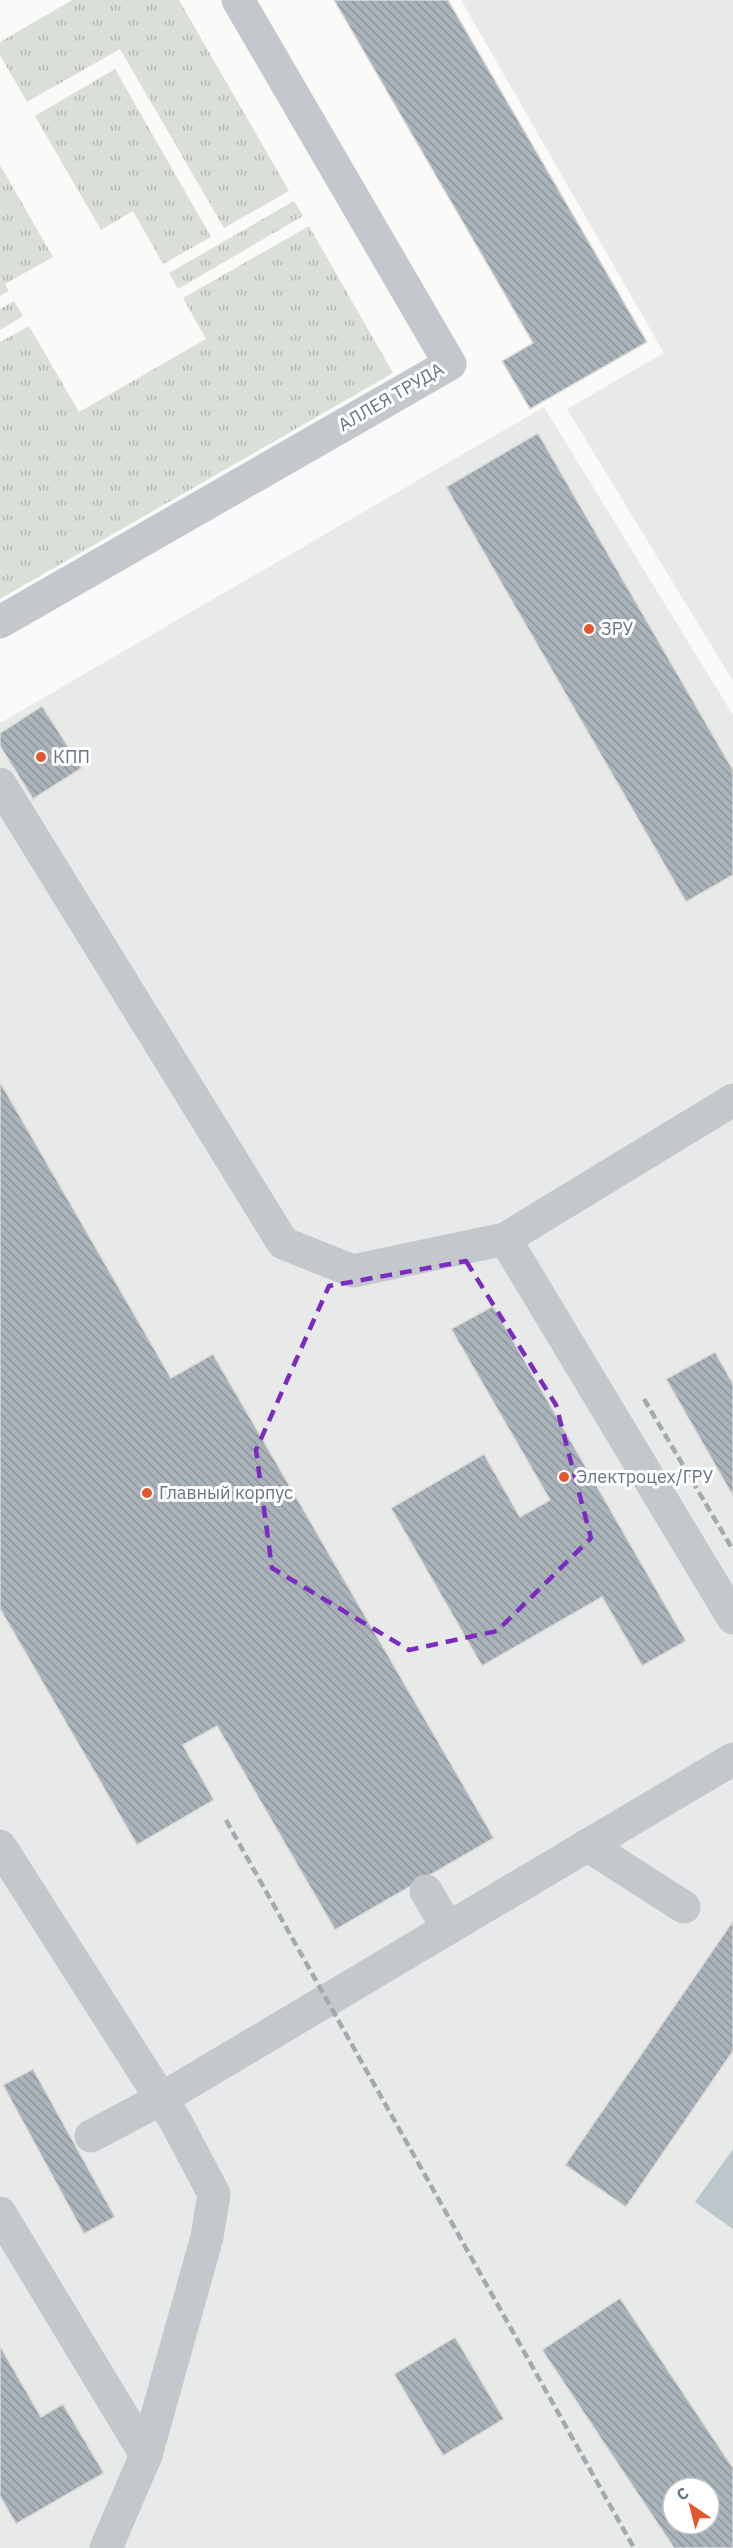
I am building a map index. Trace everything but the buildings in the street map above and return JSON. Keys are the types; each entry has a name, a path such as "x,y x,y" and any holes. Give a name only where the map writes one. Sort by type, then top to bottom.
{"street":[{"name":"АЛЛЕЯ ТРУДА","path":"0,622 450,364 238,0"},
{"path":"0,784 283,1244 353,1270 504,1239 733,1100"},
{"path":"504,1239 733,1618"},
{"path":"91,2136 160,2099 733,1759"},
{"path":"587,1845 684,1907"},
{"path":"0,1846 193,2151 214,2194 207,2237 146,2455 106,2548"},
{"path":"426,1891 447,1927"},
{"path":"0,2213 146,2455"}],"highlighted area":[{"path":"466,1261 556,1405 591,1538 497,1631 409,1650 272,1568 256,1450 329,1286"}],"shaded area":[{"path":"461,0 733,0 733,681 567,409 664,353"},
{"path":"544,407 733,715 733,2548 0,2548 0,723"},
{"path":"733,2149 733,2229 695,2202"}],"green space":[{"path":"72,0 179,0 289,191 224,228 120,49 27,102 0,55 0,42"},
{"path":"115,69 211,237 163,264 133,211 101,230 35,116"},
{"path":"0,165 53,257 5,284 9,291 0,296"},
{"path":"294,201 303,216 178,289 169,273"},
{"path":"309,226 393,373 0,599 0,342 29,326 79,412 206,339 183,298"},
{"path":"14,301 23,316 0,330 0,309"}],"railway":[{"path":"644,1399 733,1550"},
{"path":"226,1820 634,2548"}],"place":[{"name":"ЗРУ","path":"589,629"},
{"name":"КПП","path":"41,757"},
{"name":"Электроцех/ГРУ","path":"564,1477"},
{"name":"Главный корпус","path":"147,1493"}]}
